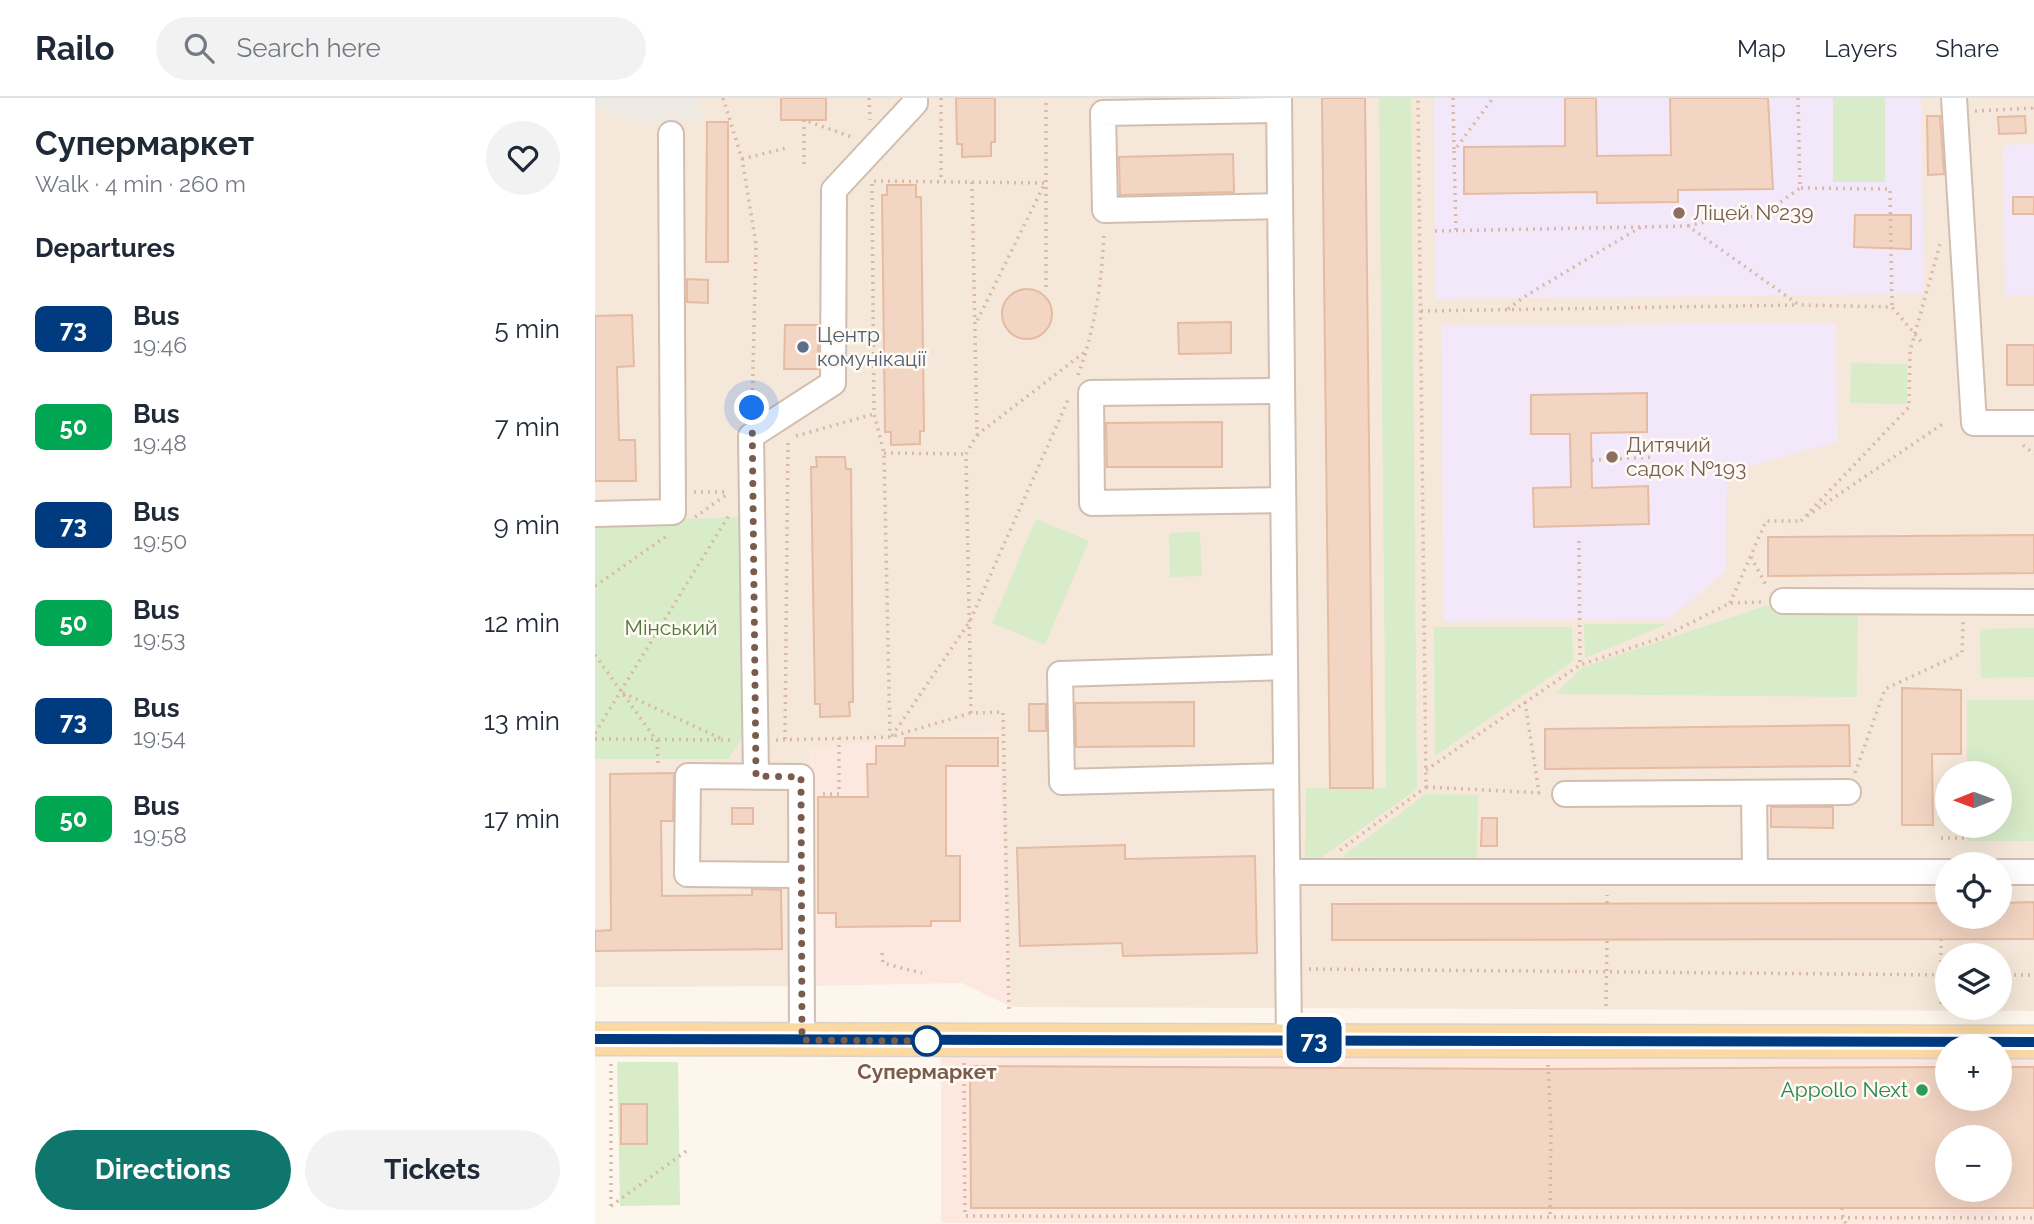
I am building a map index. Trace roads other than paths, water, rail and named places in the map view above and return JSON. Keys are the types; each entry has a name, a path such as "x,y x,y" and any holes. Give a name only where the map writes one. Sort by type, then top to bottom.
{"main road":[{"path":"603,1047 802,1040 2034,1042"}],"lane":[{"path":"756,776 751,436 834,383 834,190 915,103 915,98"},
{"path":"1280,206 1105,209 1103,113 1279,104 1289,1040"},
{"path":"1959,105 1974,423 2034,423"},
{"path":"595,514 673,512 671,134"},
{"path":"1282,391 1081,393 1092,503 1283,500"},
{"path":"1779,602 2034,602"},
{"path":"1285,667 1060,674 1062,782 1286,776"},
{"path":"800,875 687,874 688,776 801,777 802,1040"},
{"path":"1565,794 1848,792"},
{"path":"1754,793 1755,872"},
{"path":"1287,872 1935,872"},
{"path":"2012,872 2034,872"}],"place":[{"name":"Ліцей №239","path":"1679,213"},
{"name":"Центр комунікації","path":"803,347"},
{"name":"Дитячий садок №193","path":"1612,457"},
{"name":"Супермаркет","path":"927,1041"},
{"name":"Appollo Next","path":"1922,1090"}],"park label":[{"name":"Мінський","path":"671,628"}]}
